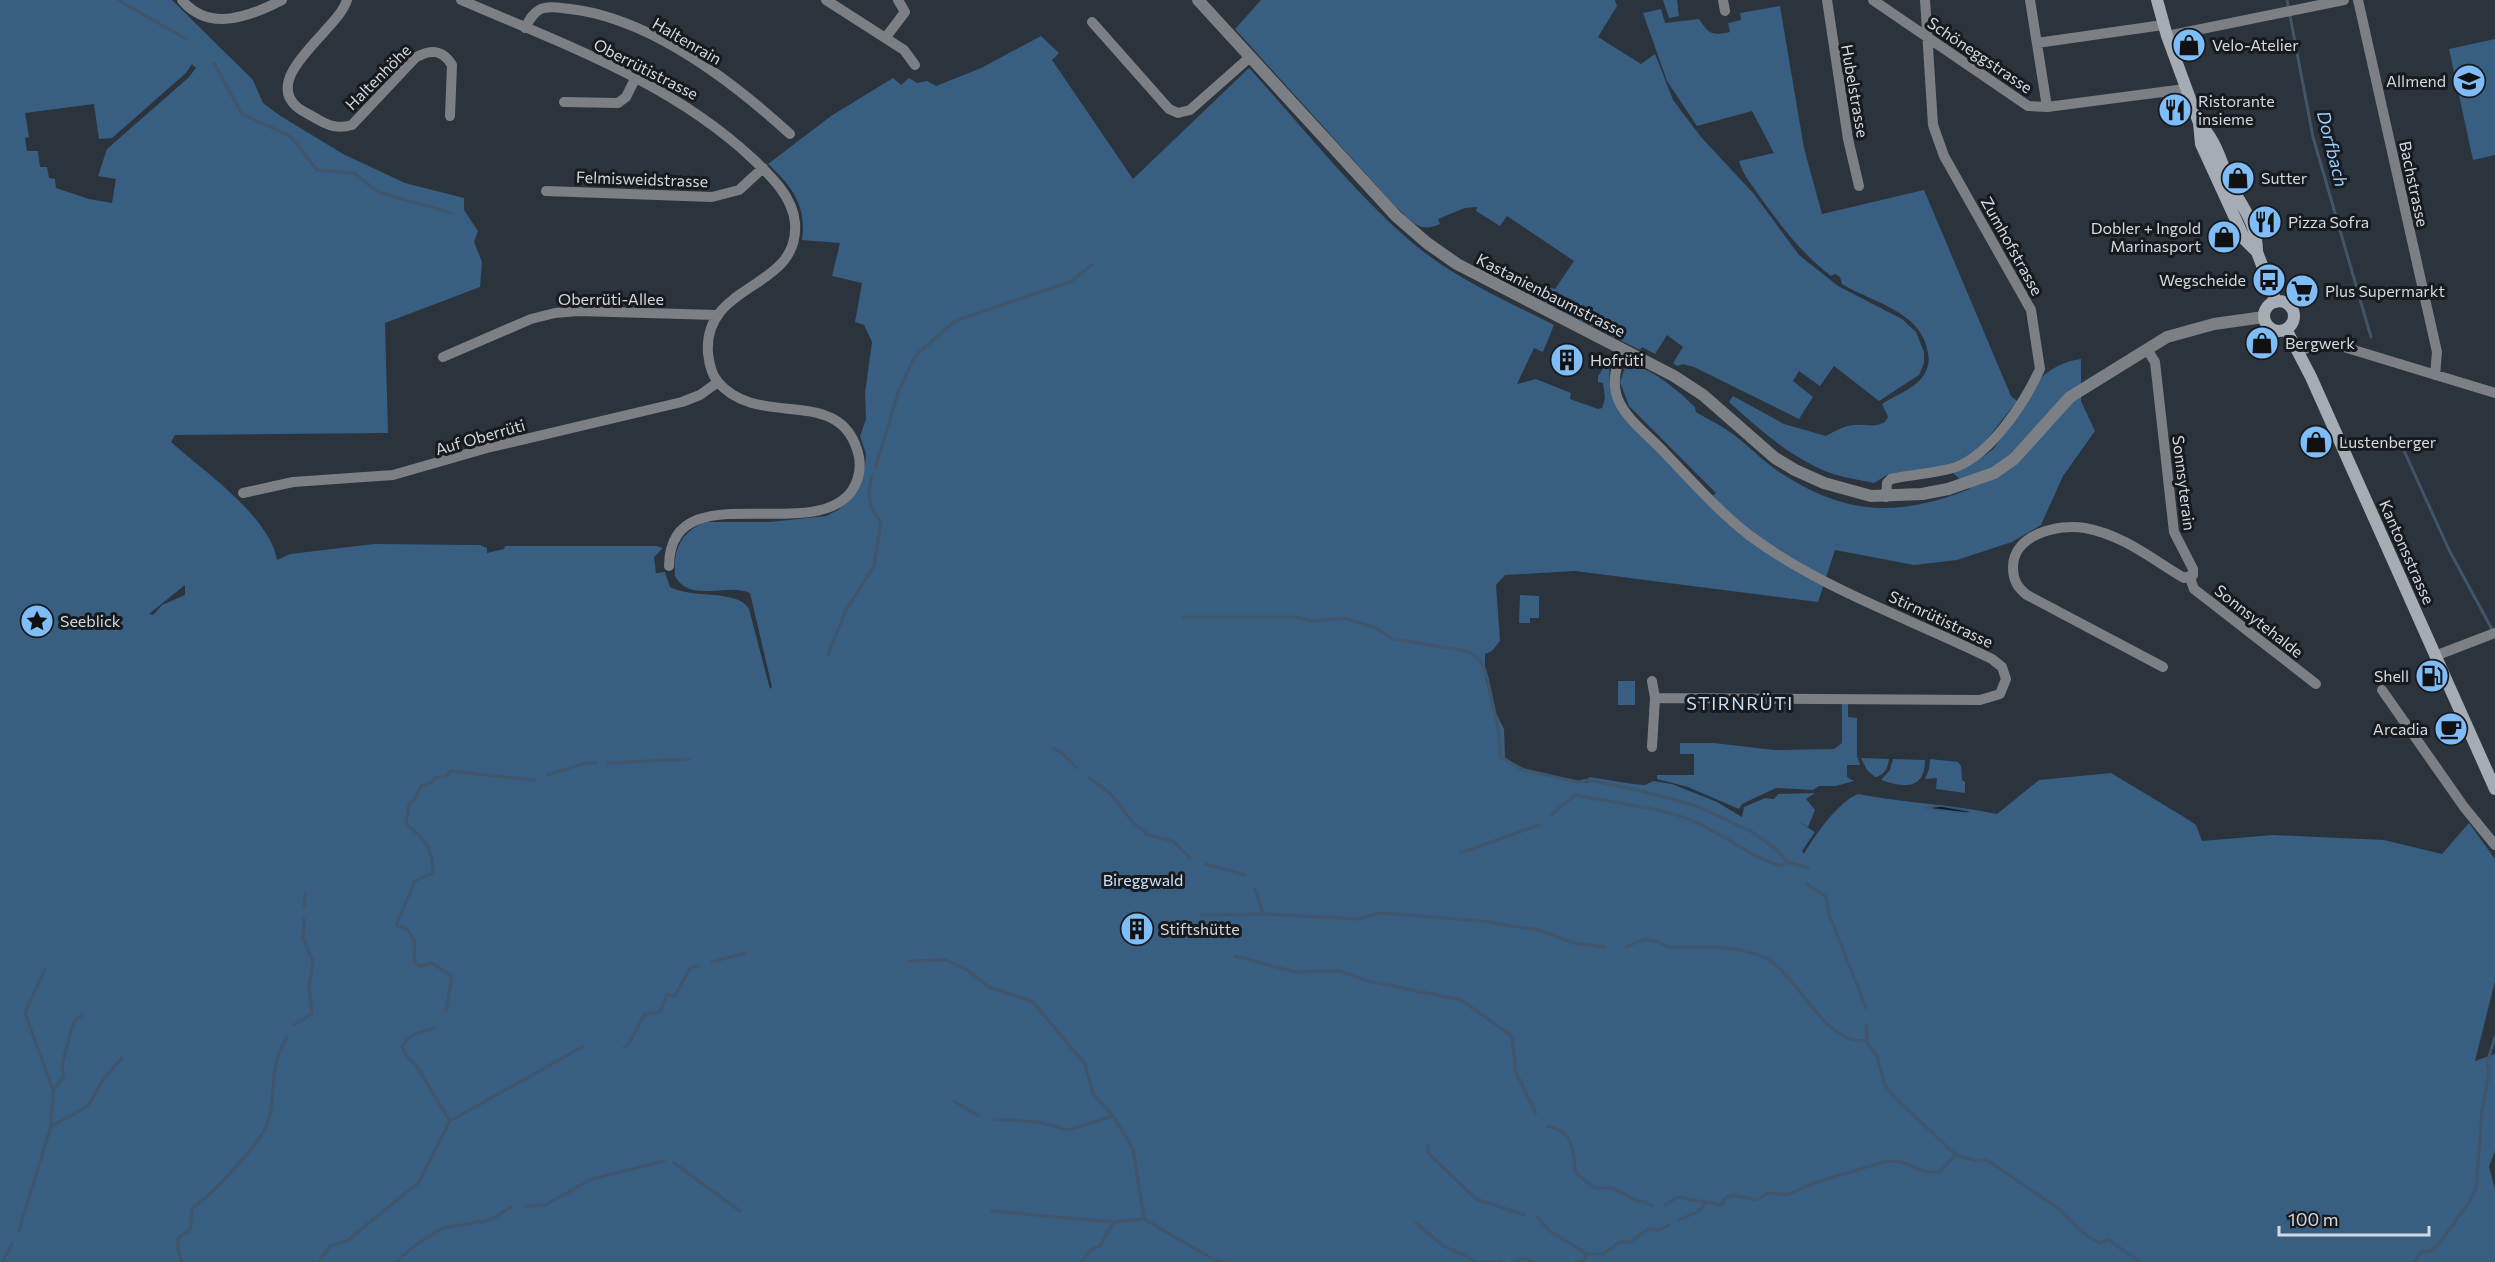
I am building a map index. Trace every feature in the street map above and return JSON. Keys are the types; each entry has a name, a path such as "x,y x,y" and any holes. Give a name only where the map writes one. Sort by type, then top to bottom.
{"main road":[{"path":"2157,0 2185,89 2199,123 2213,138 2236,193 2245,206 2257,235 2257,252 2277,302"},
{"path":"2277,302 2288,304 2293,309 2294,321 2286,329 2272,329 2264,317 2269,305 2277,302"},
{"name":"Kantonsstrasse","path":"2286,329 2299,351 2495,789"}],"street":[{"path":"182,0 205,16 227,19 257,13 282,0"},
{"name":"Haltenhöhe","path":"347,0 338,19 291,72 289,90 296,106 325,124 343,128 352,125 415,58 424,52 436,51 443,53 453,65 450,116"},
{"name":"Oberrütistrasse","path":"461,0 636,77 695,111 728,136 780,186 793,210 796,225 789,253 780,266 727,303 716,315"},
{"path":"826,0 904,50 915,65"},
{"path":"886,37 905,12 898,0"},
{"name":"Kastanienbaumstrasse","path":"1198,0 1396,216 1427,243 1486,281 1692,387 1775,458 1795,470 1850,491 1886,497 1948,489 1994,473 2014,459 2070,397 2167,338 2186,331 2264,317"},
{"name":"Hubelstrasse","path":"1827,0 1848,139 1859,186"},
{"name":"Schöneggstrasse","path":"1874,0 2023,104 2037,108 2185,89"},
{"name":"Zumhofstrasse","path":"1886,497 1887,483 1891,479 1938,472 1959,466 1979,453 1997,436 2040,369 2031,310 1944,156 1935,132 1925,0"},
{"path":"2030,0 2047,107"},
{"path":"2037,43 2165,30 2290,11 2344,0"},
{"name":"Bachstrasse","path":"2358,0 2437,352 2435,375"},
{"name":"Haltenrain","path":"525,28 531,17 545,8 583,11 608,18 651,36 728,82 790,134"},
{"path":"1092,22 1169,109 1178,113 1190,110 1250,57"},
{"path":"564,102 618,103 626,97 636,77"},
{"name":"Felmisweidstrasse","path":"546,191 719,196 739,190 763,168"},
{"name":"Oberrüti-Allee","path":"443,357 531,319 555,313 578,311 716,315"},
{"path":"669,566 671,546 676,535 696,518 821,510 841,500 851,491 860,470 857,447 851,435 839,422 824,414 806,410 763,408 745,402 717,382 710,366 708,343 716,315"},
{"path":"2299,351 2319,344 2334,344 2495,393"},
{"name":"Stirnrütistrasse","path":"1623,350 1613,379 1620,405 1709,499 1747,534 1786,560 1822,579 1992,659 2002,668 2006,679 2000,694 1980,700 1655,698"},
{"name":"Sonnsyterain","path":"2148,351 2155,362 2174,532 2193,569 2190,578"},
{"name":"Auf Oberrüti","path":"243,493 293,482 393,476 487,448 682,402 700,395 717,382"},
{"path":"2163,667 2027,595 2014,581 2014,555 2020,545 2031,537 2060,528 2082,527 2132,545 2184,578 2190,578"},
{"name":"Sonnsytehalde","path":"2190,578 2194,589 2316,684"},
{"path":"2435,656 2491,634"},
{"path":"1652,681 1655,698 1652,747"},
{"path":"2382,690 2464,807 2495,846"}],"green space":[{"name":"Bireggwald","path":"0,0 172,0 253,80 263,103 279,115 343,154 405,183 464,198 464,210 478,231 474,242 482,262 480,287 385,323 388,433 175,435 171,442 249,511 272,543 277,560 290,554 374,544 480,545 487,548 487,553 504,549 505,546 657,546 663,548 654,557 656,573 665,572 670,587 690,593 725,596 743,603 749,609 770,689 772,687 750,593 741,590 700,591 690,589 675,576 677,550 689,531 705,522 770,522 826,516 838,510 855,493 865,465 866,454 860,436 866,419 865,393 872,342 864,325 855,322 862,283 832,276 840,243 802,240 802,217 796,198 784,180 768,164 831,116 893,78 901,85 909,78 917,83 927,81 936,86 981,68 1041,36 1059,53 1052,60 1133,179 1249,68 1350,182 1415,245 1465,279 1554,325 1543,352 1534,348 1517,384 1536,379 1571,393 1570,399 1598,409 1602,408 1605,398 1603,383 1598,382 1598,376 1609,360 1610,389 1619,412 1707,501 1716,493 1629,406 1620,382 1625,368 1632,366 1641,368 1662,379 1689,401 1695,407 1696,412 1727,430 1774,468 1805,487 1828,498 1851,504 1873,508 1896,508 1944,498 1970,489 1952,472 1979,459 1993,449 2027,394 2044,375 2067,362 2081,359 2081,401 2095,431 2063,476 2041,525 2012,542 1957,560 1914,565 1835,550 1818,602 1575,571 1505,575 1496,585 1500,641 1492,651 1485,654 1485,676 1492,705 1504,729 1505,758 1527,770 1588,783 1589,777 1633,784 1645,785 1653,781 1672,784 1717,802 1742,817 1744,807 1765,798 1774,799 1778,794 1815,793 1806,799 1815,810 1808,827 1796,820 1815,832 1802,851 1804,854 1835,811 1858,794 1997,814 2039,780 2111,773 2196,825 2202,841 2273,835 2384,840 2442,854 2469,823 2495,859 2495,981 2475,1061 2495,1054 2495,1151 2489,1167 2495,1189 2495,1262 0,1262","holes":["192,64 196,68 188,78 107,149 98,176 116,179 112,203 89,199 56,188 55,179 49,178 47,167 40,167 38,151 27,151 25,138 29,137 25,113 94,104 99,139 112,138 186,73","185,585 185,595 162,605 153,615 149,614"]},
{"path":"1261,0 1615,0 1617,6 1598,37 1641,64 1655,54 1673,100 1701,137 1754,194 1799,255 1838,286 1902,319 1916,332 1924,352 1924,363 1919,375 1879,401 1834,366 1820,386 1799,371 1793,381 1813,397 1799,419 1694,367 1683,364 1677,366 1673,363 1683,347 1667,335 1655,354 1642,347 1640,350 1526,294 1532,283 1555,289 1574,261 1507,216 1500,226 1476,211 1477,207 1465,208 1438,219 1440,224 1432,227 1420,226 1410,220 1235,29"},
{"path":"1663,0 1677,0 1679,16 1669,18"},
{"path":"1780,6 1804,148 1822,214 1924,190 2011,396 2017,401 1981,447 1964,459 1926,471 1887,475 1874,483 1843,477 1804,461 1765,433 1729,402 1733,396 1784,424 1826,436 1848,426 1885,422 1888,417 1882,404 1917,383 1925,373 1928,364 1924,339 1916,327 1894,310 1842,284 1840,277 1835,274 1831,276 1820,267 1776,219 1751,184 1739,161 1774,153 1752,111 1697,126 1667,81 1643,13 1661,9 1665,23 1699,19 1708,31 1719,34 1730,32 1728,23 1741,20 1740,13"},
{"path":"2495,39 2495,155 2473,160 2449,49"},
{"path":"1520,595 1539,596 1539,618 1530,618 1530,623 1519,623"},
{"path":"1618,681 1635,681 1635,705 1618,705"},
{"path":"1842,704 1848,704 1848,717 1857,718 1857,756 1860,765 1847,765 1847,777 1854,781 1836,786 1819,786 1813,790 1776,788 1742,804 1739,809 1688,787 1657,779 1657,775 1694,775 1694,754 1680,754 1680,743 1714,743 1774,750 1834,749 1842,743"},
{"path":"1861,758 1889,759 1885,771 1875,777 1867,770"},
{"path":"1893,759 1925,760 1921,777 1917,782 1905,785 1881,780 1890,770"},
{"path":"1930,759 1958,762 1961,766 1962,780 1965,782 1965,793 1936,789 1937,778 1925,779"}],"shaded area":[{"path":"1941,806 1969,811 1968,813 1925,808"}],"waterway":[{"path":"118,0 186,39"},
{"name":"Dorfbach","path":"2287,0 2313,137 2371,337"},
{"path":"214,63 242,114 290,136 317,170 354,173 378,192 451,213"},
{"path":"875,469 899,390 915,356 955,321 1070,282 1092,265"},
{"name":"Dorfbach","path":"2401,444 2449,550 2493,631"},
{"path":"828,655 845,612 874,566 881,522 870,500 869,489 872,476"},
{"path":"1183,617 1295,617 1311,621 1343,618 1374,627 1393,639 1467,651 1482,664 1486,675 1497,725 1500,756 1521,769 1578,782 1588,780 1638,790 1697,806 1752,832 1776,849 1787,862 1808,868"},
{"path":"1053,748 1062,753 1077,768"},
{"path":"608,763 690,759"},
{"path":"547,775 585,763 596,763"},
{"path":"446,1010 452,976 432,963 419,966 414,961 415,942 407,929 396,925 415,881 433,873 432,858 427,845 406,824 409,804 415,799 421,786 432,782 436,777 446,777 451,771 534,780"},
{"path":"1089,778 1110,793 1131,820 1148,835 1173,841 1190,858"},
{"path":"1551,815 1575,795 1643,807 1696,822 1755,855 1781,866 1787,862"},
{"path":"1460,853 1539,825"},
{"path":"1206,864 1245,875"},
{"path":"1807,884 1826,897 1829,914 1866,1008"},
{"path":"1255,889 1263,913"},
{"path":"304,908 305,893"},
{"path":"1202,915 1263,914 1357,919 1380,913 1481,921 1539,930 1573,943 1604,947"},
{"path":"294,1025 312,1014 309,987 313,962 303,938 304,919"},
{"path":"1626,947 1637,942 1651,940 1667,947 1731,948 1756,954 1779,968 1826,1023 1839,1034 1853,1040 1868,1040"},
{"path":"712,962 745,953"},
{"path":"1235,956 1295,972 1339,971 1368,981 1461,1000 1512,1036 1516,1072 1536,1113"},
{"path":"909,961 946,960 967,970 989,987 1033,1002 1085,1064 1093,1094 1113,1116 1133,1149 1144,1219 1211,1258 1226,1262"},
{"path":"624,1047 628,1045 645,1014 660,1012 667,995 675,996 690,968 698,966"},
{"path":"19,1230 51,1126 53,1090 25,1013 45,969"},
{"path":"54,1089 64,1076 62,1065 73,1024 83,1013"},
{"path":"1866,1026 1868,1044 1877,1056 1884,1083 1894,1097 1956,1155"},
{"path":"435,1028 412,1035 402,1046 450,1121"},
{"path":"182,1262 178,1250 178,1238 190,1230 192,1208 211,1193 264,1131 271,1111 277,1059 287,1037"},
{"path":"2414,1262 2421,1252 2431,1251 2439,1244 2470,1201 2476,1188 2482,1111 2489,1072 2487,1063 2495,1037"},
{"path":"319,1262 330,1246 347,1241 419,1182 450,1121 582,1047"},
{"path":"52,1126 88,1106 104,1078 122,1058"},
{"path":"954,1101 979,1116"},
{"path":"993,1119 1038,1122 1068,1130 1113,1116"},
{"path":"1547,1126 1568,1137 1576,1173 1595,1188 1613,1188 1637,1201 1644,1201 1653,1206"},
{"path":"1428,1146 1429,1154 1476,1199 1525,1215"},
{"path":"1665,1205 1677,1197 1722,1205 1725,1198 1733,1195 1755,1200 1769,1193 1787,1195 1814,1183 1887,1161 1902,1162 1926,1172 1939,1172 1956,1155 1977,1161 1987,1160 2059,1209 2088,1237 2100,1243 2108,1240 2141,1262"},
{"path":"526,1206 545,1205 592,1179 664,1161"},
{"path":"674,1163 740,1211"},
{"path":"1679,1220 1699,1211 1706,1203"},
{"path":"396,1262 414,1246 443,1228 490,1220 511,1207"},
{"path":"991,1211 1113,1222 1144,1219"},
{"path":"1537,1217 1550,1231 1587,1254"},
{"path":"1081,1262 1092,1249 1100,1246 1113,1223"},
{"path":"1416,1223 1442,1245 1477,1262"},
{"path":"1576,1262 1583,1261 1587,1254 1603,1254 1620,1242 1630,1242 1648,1229 1658,1230 1669,1225"},
{"path":"3,1262 12,1244"},
{"path":"1511,1262 1526,1258 1533,1262"},
{"path":"1482,1262 1501,1262"}],"place":[{"name":"Velo-Atelier","path":"2189,45"},
{"name":"Allmend","path":"2469,81"},
{"name":"Ristorante insieme","path":"2175,110"},
{"name":"Sutter","path":"2238,178"},
{"name":"Pizza Sofra","path":"2265,222"},
{"name":"Dobler + Ingold Marinasport","path":"2224,237"},
{"name":"Wegscheide","path":"2269,280"},
{"name":"Plus Supermarkt","path":"2302,291"},
{"name":"Bergwerk","path":"2262,343"},
{"name":"Hofrüti","path":"1567,360"},
{"name":"Lustenberger","path":"2316,442"},
{"name":"Seeblick","path":"37,621"},
{"name":"Shell","path":"2432,676"},
{"name":"Arcadia","path":"2451,729"},
{"name":"Stiftshütte","path":"1137,929"}],"district":[{"name":"STIRNRÜTI","path":"1740,704"}]}
